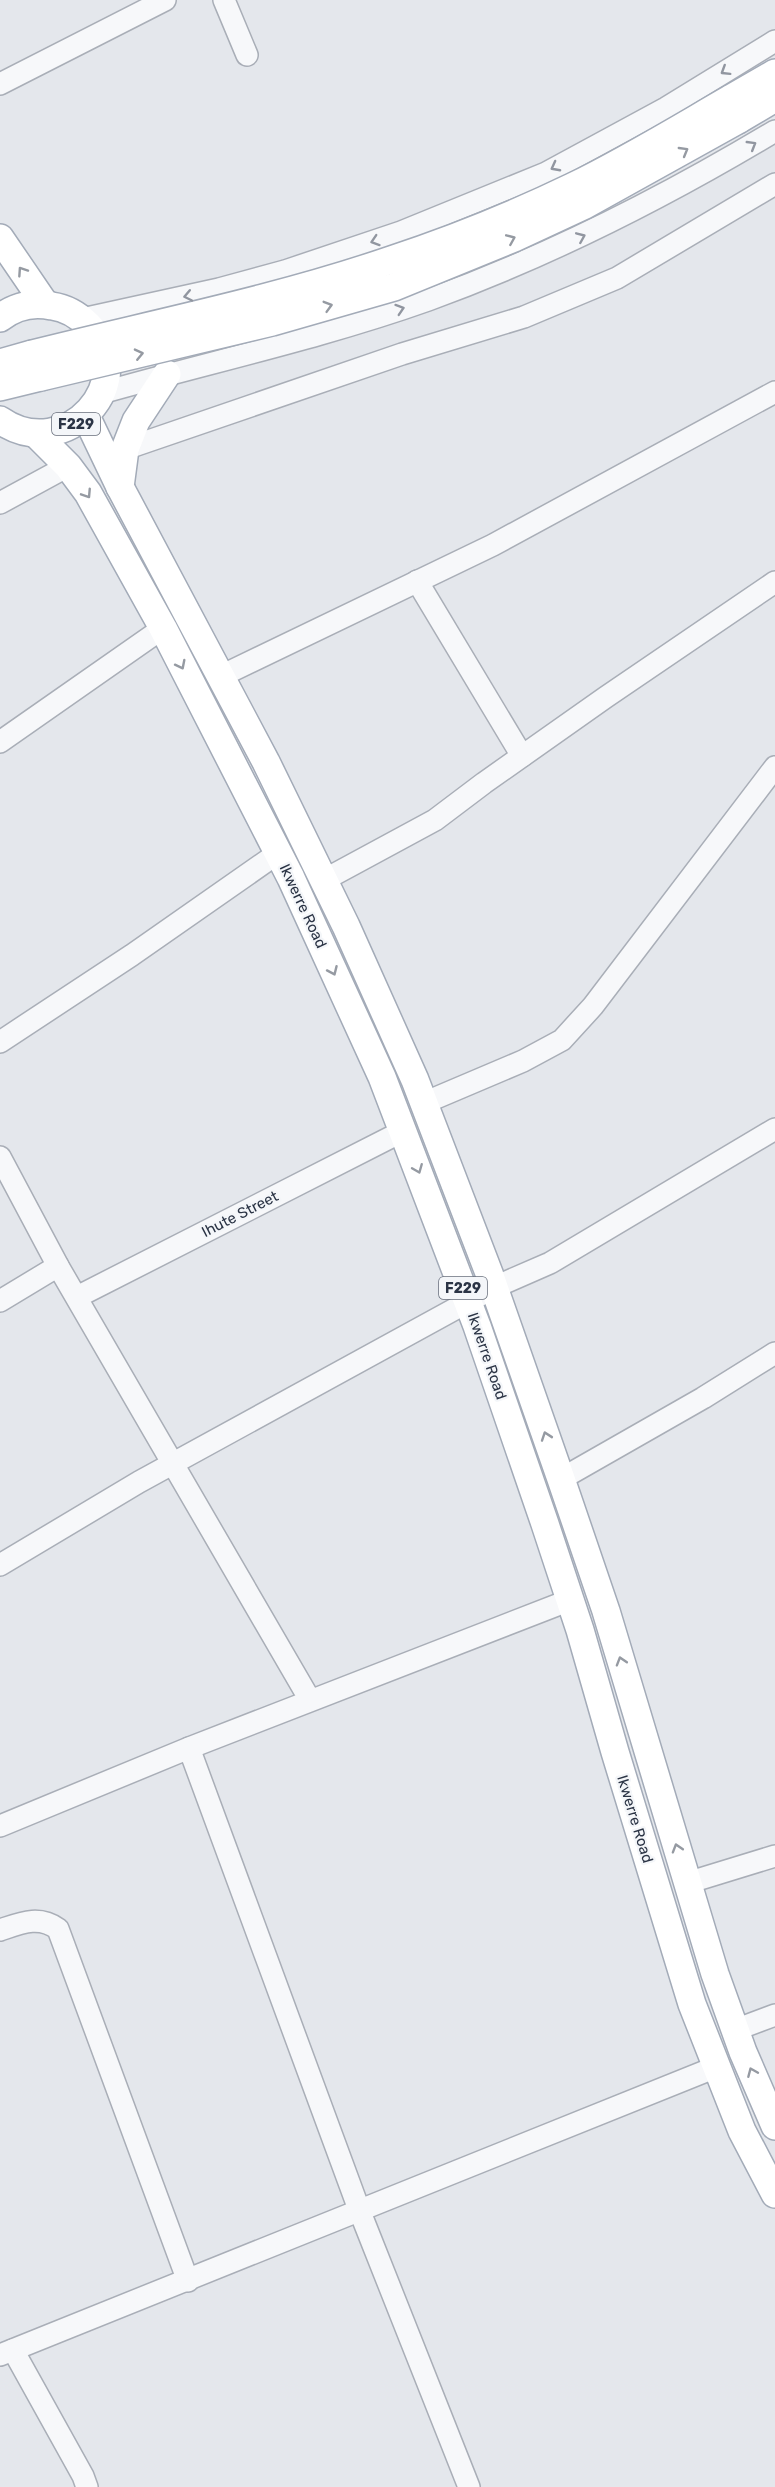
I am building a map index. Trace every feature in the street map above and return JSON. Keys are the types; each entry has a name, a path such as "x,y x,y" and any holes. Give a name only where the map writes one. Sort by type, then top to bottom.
{"main road":[{"path":"0,363 36,366 272,322 394,287 514,238 585,205 734,109 775,73"},
{"path":"734,109 775,98"},
{"path":"0,238 45,304"},
{"path":"0,318 18,308 45,304 64,309 82,319"},
{"name":"F229","path":"0,420 9,427 36,434 63,430 86,416 101,393 105,374 104,353 92,329 82,319"},
{"path":"0,387 36,366"},
{"path":"120,487 125,449 136,422 167,374"},
{"name":"Ikwerre Road","path":"86,416 120,487 266,762 324,880 424,1103 495,1287 561,1479 606,1611 687,1883 735,2030 775,2126"},
{"name":"Ikwerre Road","path":"36,434 68,466 88,493 163,628 278,853 382,1077 468,1302 570,1600 692,2004 742,2131 775,2194"}],"street":[{"path":"0,84 165,0"},
{"path":"224,0 247,55"},
{"path":"82,319 230,286 285,271 401,232 546,173 666,108 775,41"},
{"path":"101,393 317,336 429,300 591,232 775,131"},
{"path":"125,449 402,354 524,317 617,278 775,184"},
{"path":"230,286 219,300 213,326 217,338 227,349 244,355"},
{"path":"219,677 493,544 775,392"},
{"path":"0,503 68,466"},
{"path":"417,581 522,756"},
{"path":"324,880 435,820 522,756 775,582"},
{"path":"0,742 163,628"},
{"path":"424,1103 523,1061 562,1040 593,1006 775,767"},
{"path":"0,1042 132,955 278,853"},
{"path":"0,1565 174,1463 495,1287 550,1263 775,1129"},
{"name":"Ihute Street","path":"77,1297 403,1131"},
{"path":"0,1157 58,1266 310,1700"},
{"path":"0,1300 58,1266"},
{"path":"561,1479 703,1398 775,1353"},
{"path":"0,1826 310,1700 570,1600"},
{"path":"189,1748 360,2212 469,2487"},
{"path":"687,1883 775,1856"},
{"path":"0,1930 27,1920 49,1922 58,1929 188,2281"},
{"path":"735,2030 775,2015"},
{"path":"87,2487 83,2476 7,2352 716,2067"}]}
